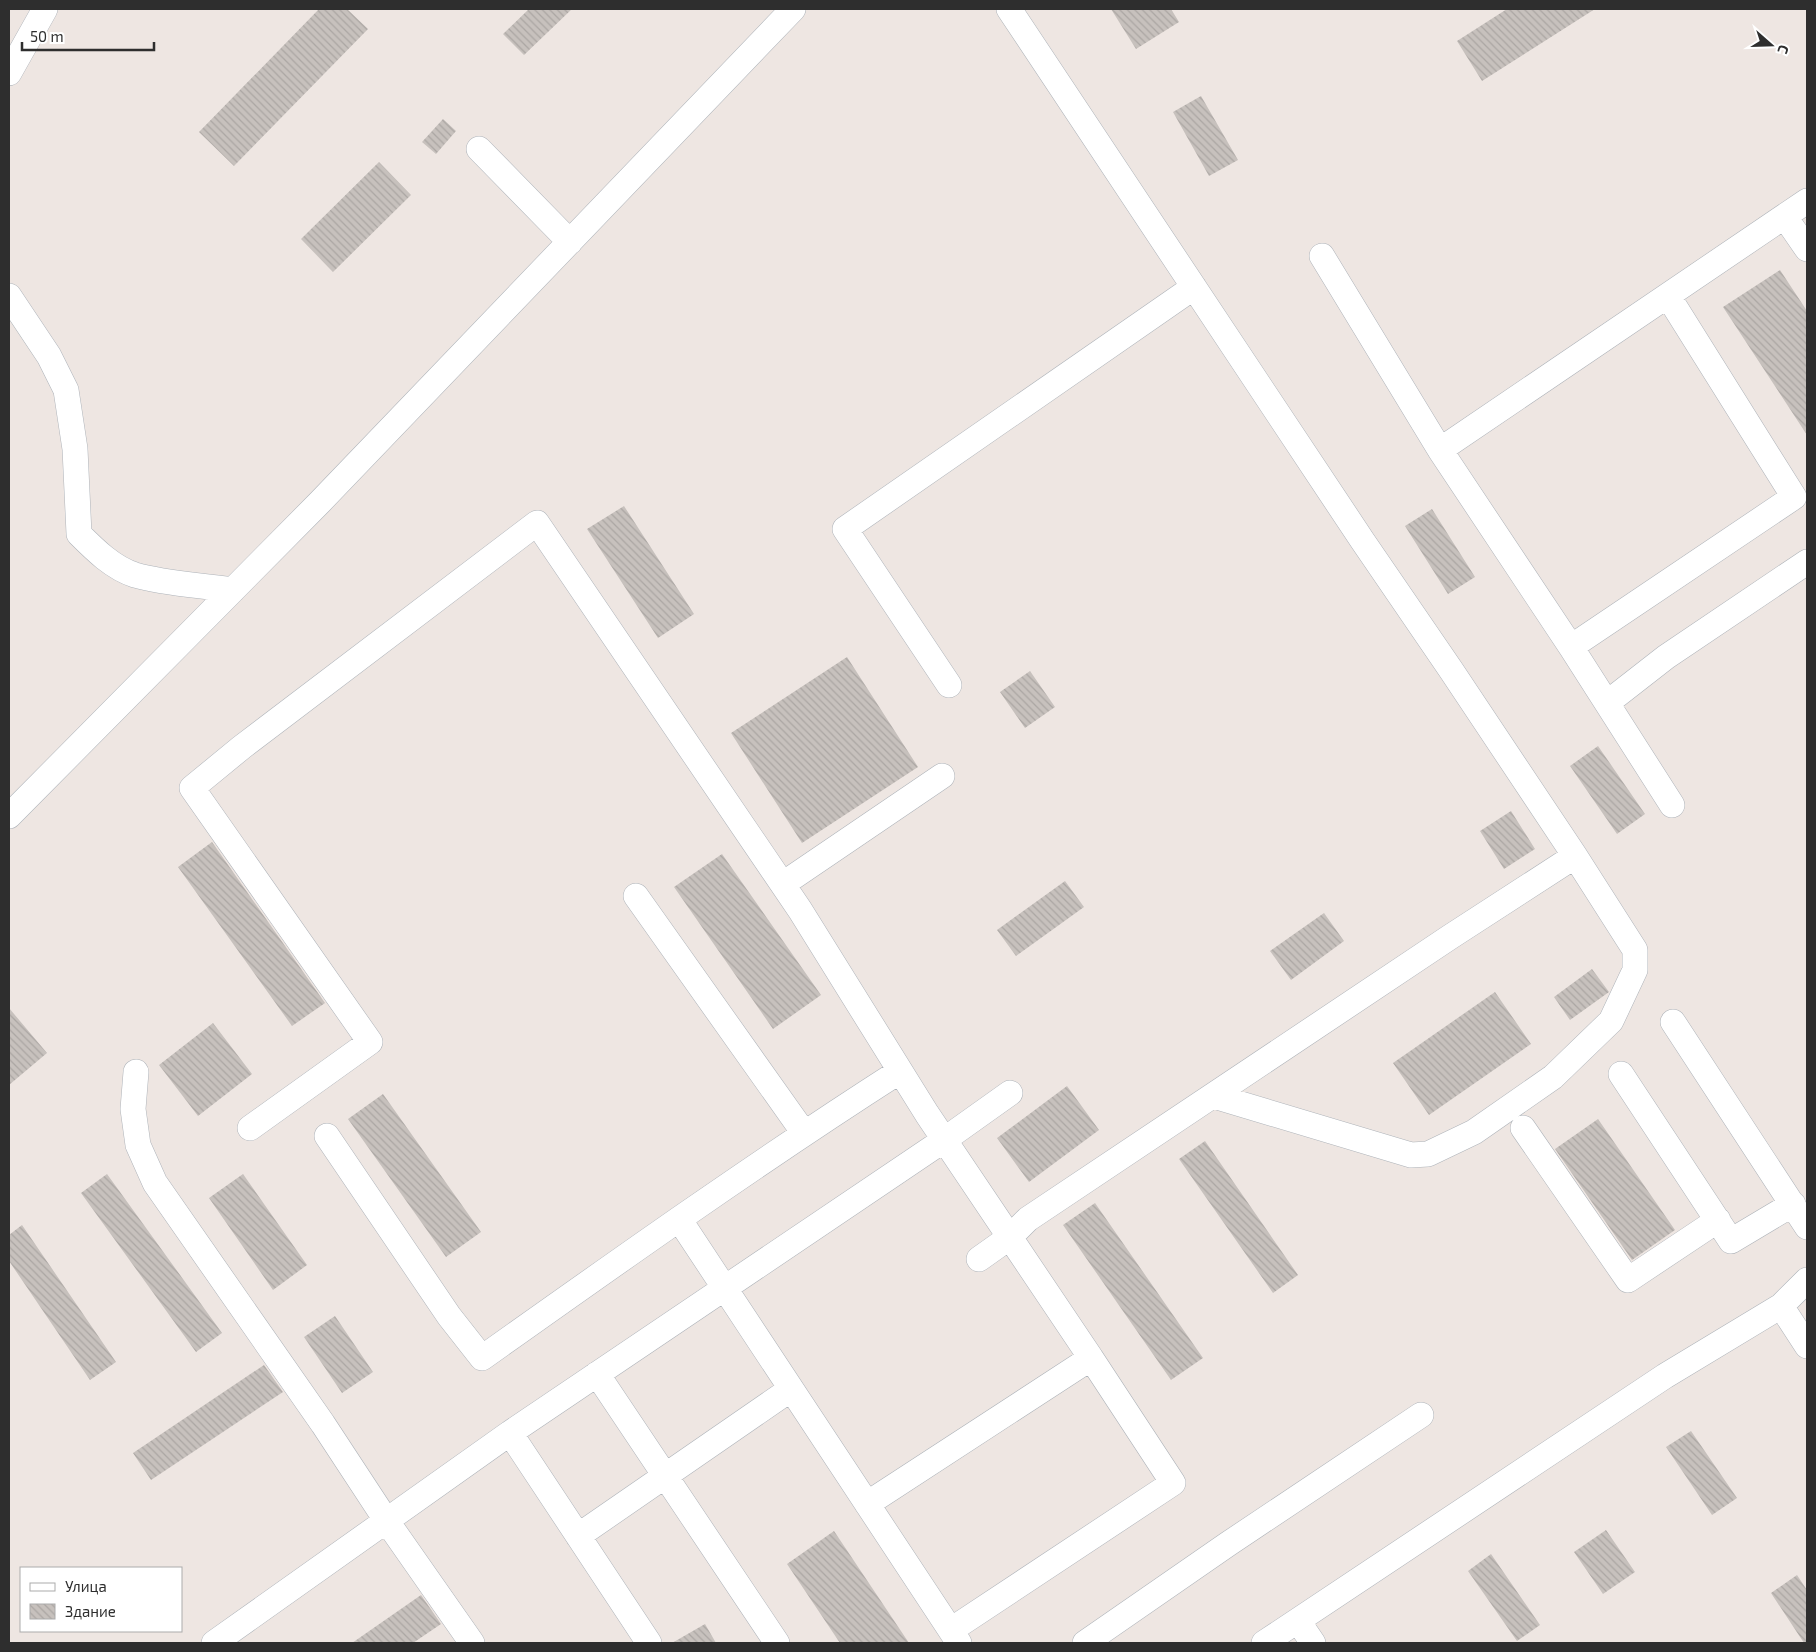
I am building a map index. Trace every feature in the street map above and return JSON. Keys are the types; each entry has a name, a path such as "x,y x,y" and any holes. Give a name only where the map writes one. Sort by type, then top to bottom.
{"street":[{"path":"9,73 45,9"},
{"path":"9,816 320,502 794,9"},
{"path":"1009,9 1362,540 1575,856 1635,950 1635,970 1611,1021 1553,1077 1474,1132 1428,1154 1411,1155 1214,1096"},
{"path":"479,149 570,242"},
{"path":"1440,450 1807,201"},
{"path":"1785,217 1807,248"},
{"path":"1322,256 1440,450 1571,647 1672,805"},
{"path":"949,685 845,529 1194,287"},
{"path":"9,296 49,356 66,390 75,449 80,534 94,549 118,567 134,574 155,579 233,590"},
{"path":"1571,647 1794,497 1668,296"},
{"path":"250,1128 370,1042 192,788 242,747 537,523 783,884 944,1140 1173,1483 955,1637 679,1219"},
{"path":"1607,703 1666,657 1807,562"},
{"path":"783,884 942,776"},
{"path":"979,1259 1010,1237 1028,1219 1450,937 1575,856"},
{"path":"636,896 804,1133"},
{"path":"1674,1022 1807,1227"},
{"path":"327,1136 449,1316 482,1358 804,1133 900,1071"},
{"path":"136,1072 133,1109 138,1145 155,1183 323,1424 386,1520 472,1643"},
{"path":"1621,1074 1731,1241 1793,1204"},
{"path":"214,1643 510,1433 944,1140 1010,1093"},
{"path":"1524,1128 1628,1280 1718,1220"},
{"path":"1264,1643 1657,1382 1781,1306 1807,1280"},
{"path":"1781,1306 1807,1346"},
{"path":"867,1504 1091,1358"},
{"path":"597,1374 777,1643"},
{"path":"578,1536 792,1389"},
{"path":"1085,1643 1228,1544 1422,1415"},
{"path":"510,1433 649,1643"},
{"path":"1298,1621 1313,1643"}],"building":[{"path":"319,9 347,9 368,29 234,166 199,132"},
{"path":"529,9 572,9 524,55 503,34"},
{"path":"1111,9 1171,9 1179,22 1136,49"},
{"path":"1507,9 1595,9 1482,81 1457,41"},
{"path":"1201,96 1238,160 1209,176 1173,112"},
{"path":"443,119 456,131 436,154 422,142"},
{"path":"379,162 411,195 333,272 301,239"},
{"path":"1780,270 1807,311 1807,435 1723,307"},
{"path":"624,506 694,614 658,638 587,529"},
{"path":"1432,509 1475,577 1448,594 1405,526"},
{"path":"847,657 918,767 802,843 731,733"},
{"path":"1030,671 1055,707 1025,728 1000,692"},
{"path":"1598,746 1645,814 1617,834 1570,766"},
{"path":"1511,811 1535,849 1504,869 1480,831"},
{"path":"212,842 325,1003 292,1026 178,867"},
{"path":"722,854 821,995 773,1029 674,887"},
{"path":"1065,881 1084,907 1016,956 997,930"},
{"path":"1324,913 1344,941 1291,980 1270,951"},
{"path":"1592,969 1609,992 1570,1020 1554,997"},
{"path":"1495,992 1531,1044 1429,1115 1393,1063"},
{"path":"9,1008 47,1053 9,1085"},
{"path":"213,1023 252,1074 198,1116 159,1065"},
{"path":"1067,1086 1099,1130 1029,1182 997,1138"},
{"path":"383,1094 481,1232 446,1257 348,1119"},
{"path":"1598,1119 1675,1230 1632,1260 1555,1149"},
{"path":"1205,1141 1298,1275 1273,1293 1179,1159"},
{"path":"107,1174 222,1333 196,1352 81,1193"},
{"path":"243,1174 307,1265 273,1290 209,1198"},
{"path":"1095,1203 1203,1358 1171,1380 1063,1225"},
{"path":"22,1225 116,1362 90,1380 9,1261 9,1235"},
{"path":"335,1316 373,1372 342,1393 304,1337"},
{"path":"264,1365 283,1392 151,1480 133,1453"},
{"path":"1691,1431 1737,1498 1712,1515 1666,1447"},
{"path":"1606,1530 1635,1572 1603,1594 1574,1552"},
{"path":"834,1531 909,1643 840,1643 787,1564"},
{"path":"1491,1554 1540,1625 1517,1641 1468,1571"},
{"path":"1797,1575 1807,1590 1807,1643 1804,1643 1771,1593"},
{"path":"421,1595 441,1624 413,1643 352,1643"},
{"path":"705,1624 716,1643 672,1643"}]}
